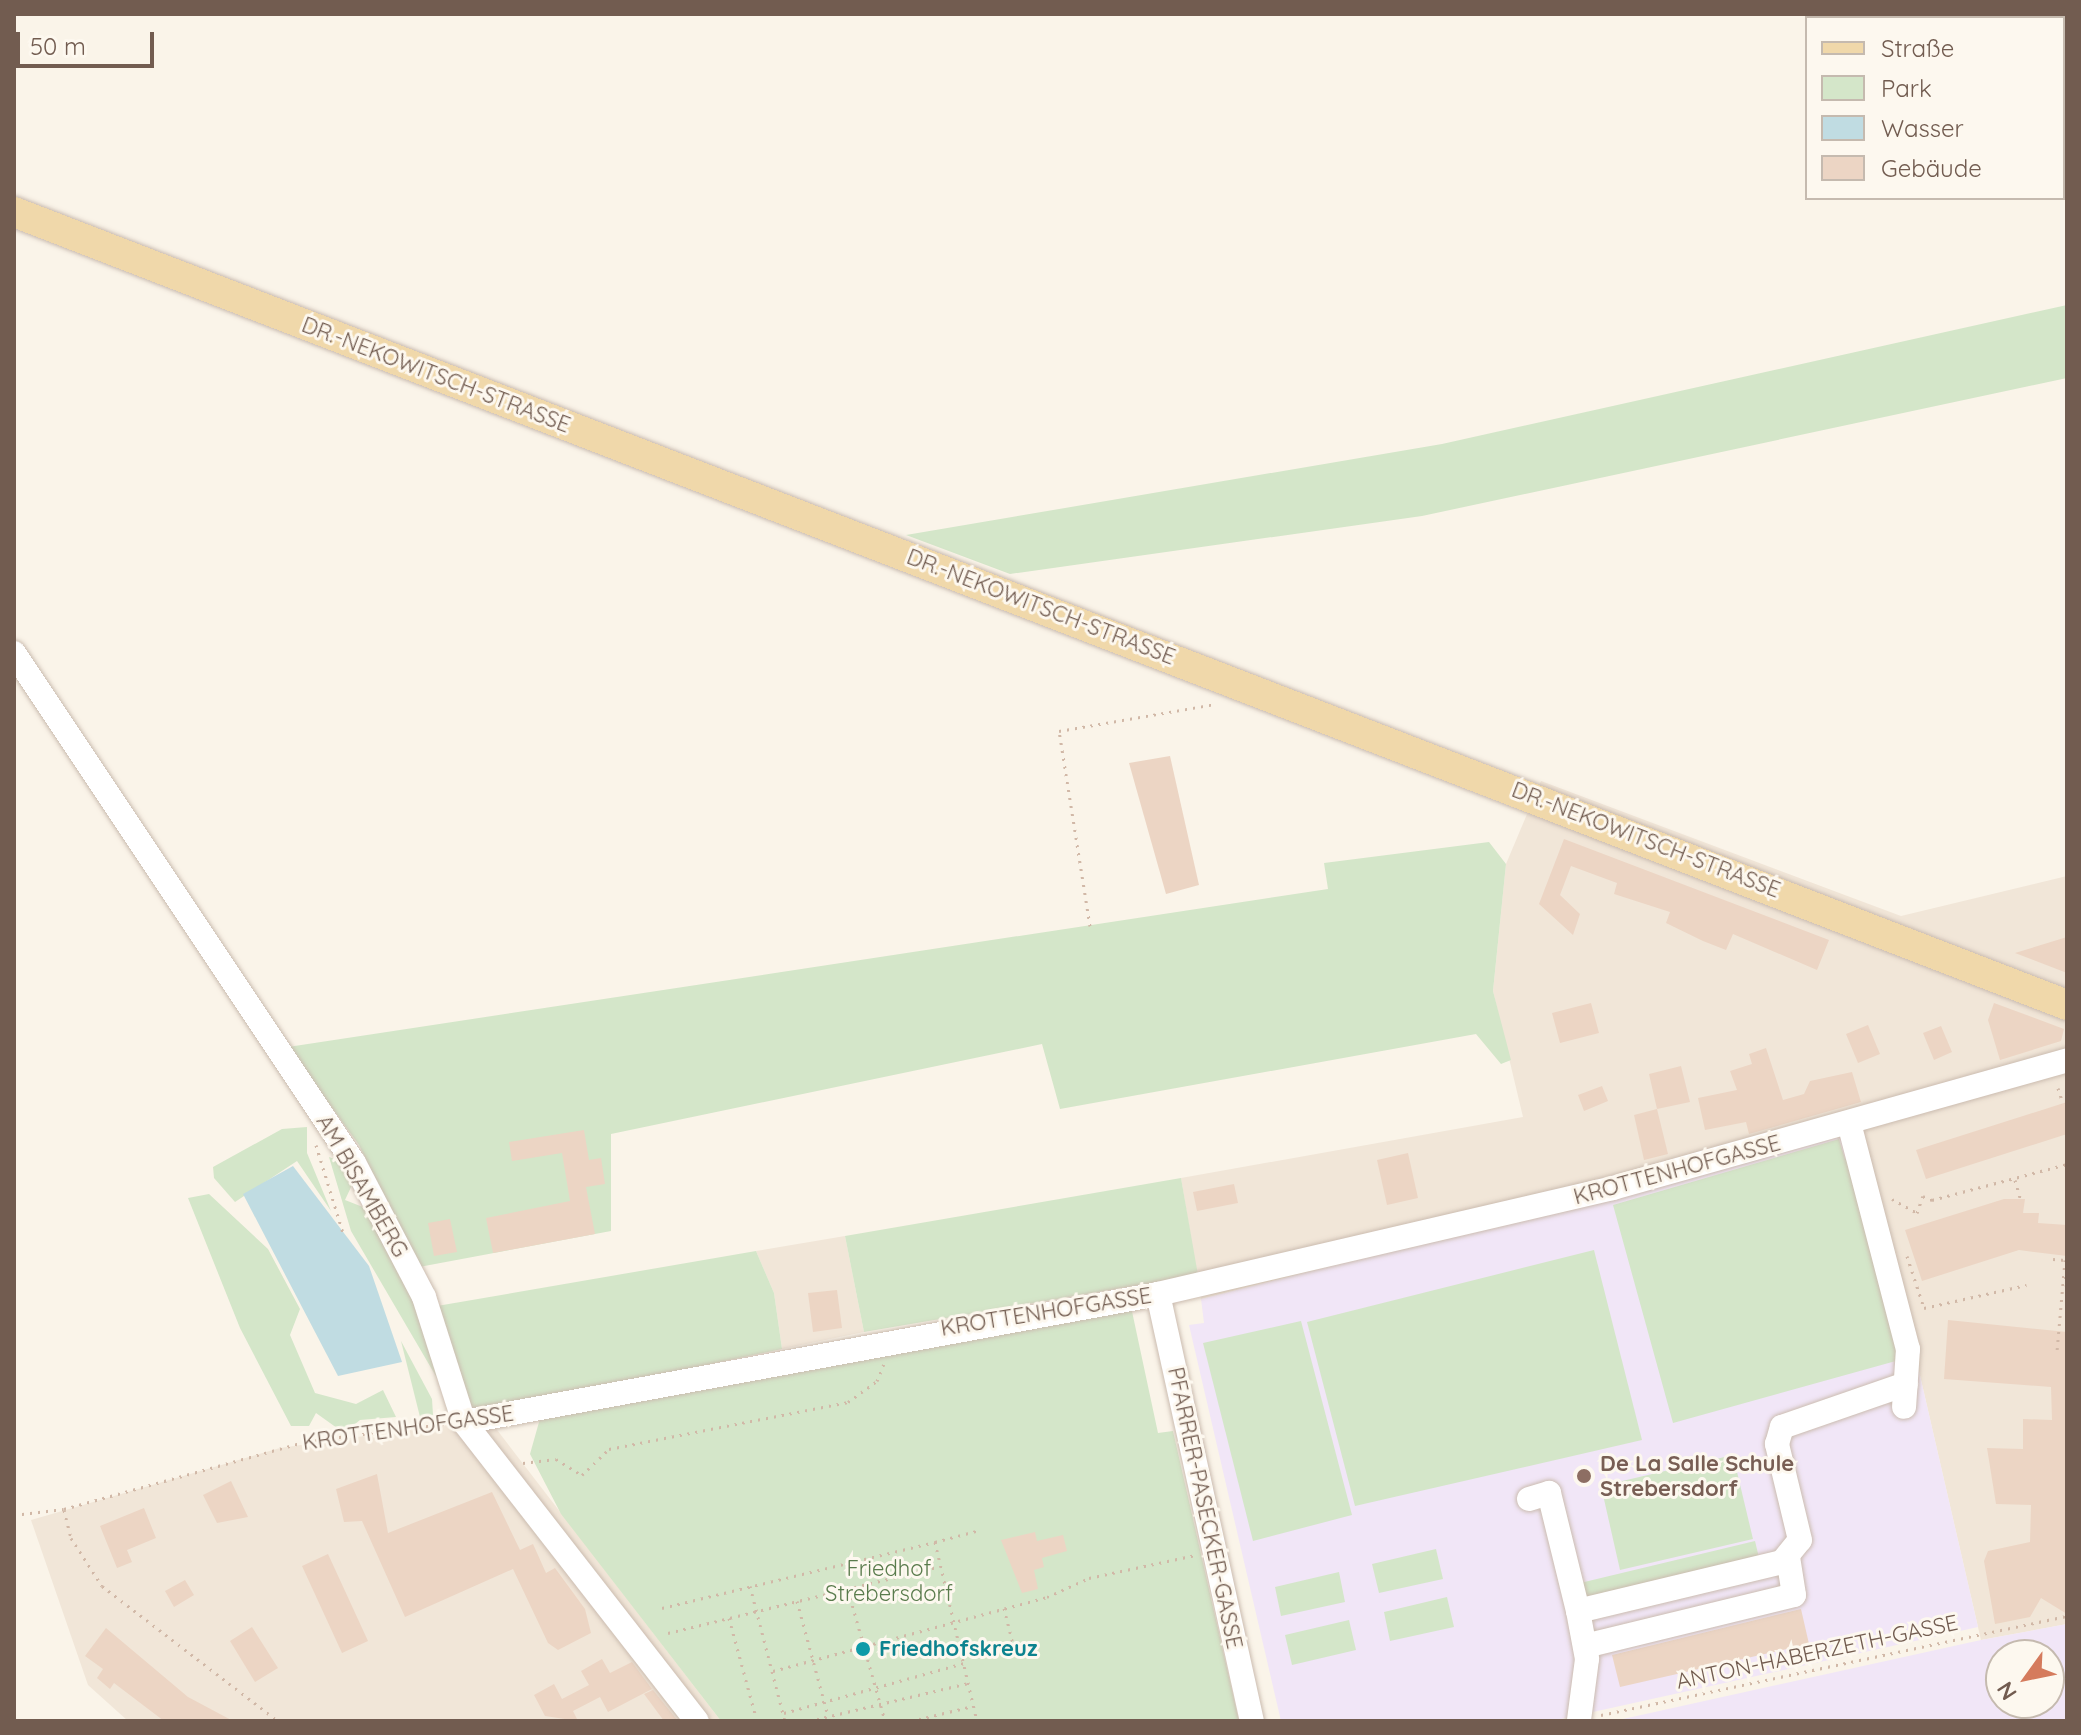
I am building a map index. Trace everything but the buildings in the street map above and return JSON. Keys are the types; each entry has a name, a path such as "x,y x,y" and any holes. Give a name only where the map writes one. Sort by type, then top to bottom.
{"main road":[{"name":"DR.-NEKOWITSCH-STRASSE","path":"14,212 2067,1005"}],"street":[{"name":"AM BISAMBERG","path":"14,653 320,1111 424,1297 464,1422 697,1721"},
{"name":"KROTTENHOFGASSE","path":"464,1422 883,1340 1158,1294 1599,1191 2067,1060"},
{"path":"1585,1646 1794,1595 1792,1554 1800,1540 1777,1444 1782,1427 1905,1396 1908,1349 1849,1123"},
{"name":"PFARRER-PASECKER-GASSE","path":"1158,1294 1252,1721"},
{"path":"1529,1499 1549,1493 1578,1611 1585,1646 1579,1720"},
{"path":"1578,1611 1792,1554 1820,1543"}],"path":[{"path":"1090,926 1059,731 1224,702"},
{"path":"2058,1088 2063,1103"},
{"path":"320,1111 314,1137 343,1233"},
{"path":"1892,1208 1887,1194 1917,1213 1923,1196 2015,1180 2067,1164"},
{"path":"2015,1180 2020,1198"},
{"path":"1906,1251 1924,1308 2026,1285"},
{"path":"2053,1259 2065,1260 2057,1352"},
{"path":"500,1468 556,1459 582,1475 609,1449 848,1402 880,1377 883,1340"},
{"name":"KROTTENHOFGASSE","path":"14,1515 64,1509 307,1441 464,1422"},
{"path":"64,1509 71,1538 102,1586 278,1721"},
{"path":"662,1608 980,1530"},
{"path":"935,1542 977,1721"},
{"path":"773,1671 1004,1608 1089,1578 1214,1551"},
{"path":"668,1633 941,1565"},
{"path":"750,1586 785,1721"},
{"path":"847,1588 885,1721"},
{"path":"797,1601 828,1716"},
{"path":"1004,1608 1013,1645"},
{"name":"ANTON-HABERZETH-GASSE","path":"1579,1720 2067,1616"},
{"path":"729,1618 757,1721"},
{"path":"784,1713 964,1663"},
{"path":"809,1721 968,1683"},
{"path":"911,1721 973,1705"}],"shaded area":[{"path":"1541,781 1901,916 2067,876 2067,1624 1981,1640 1868,1150 1847,1156 1840,1138 1201,1299 1181,1178 1523,1117 1493,991 1506,864"},
{"name":"De La Salle Schule Strebersdorf","path":"1840,1137 1847,1156 1868,1150 1978,1627 1552,1721 1281,1721 1189,1325 1204,1323 1201,1299"},
{"path":"845,1236 864,1332 782,1349 774,1293 756,1251"},
{"path":"456,1423 494,1426 721,1721 128,1721 88,1685 31,1520 280,1448"},
{"path":"2067,1624 2067,1721 1614,1721 1985,1639 1985,1719 2065,1719 2065,1639 1986,1639"}],"green space":[{"path":"2067,305 2067,378 1422,516 1010,574 906,535 1442,444"},
{"path":"1489,842 1506,864 1493,991 1511,1060 1501,1064 1476,1034 1060,1109 1042,1044 611,1134 611,1231 419,1267 359,1145 288,1047 1328,889 1324,863"},
{"path":"307,1127 307,1153 331,1211 297,1161 235,1202 214,1178 213,1167 282,1129"},
{"path":"1839,1139 1845,1159 1856,1157 1903,1359 1673,1423 1613,1205"},
{"path":"329,1157 344,1162 352,1185 345,1200 368,1209 424,1312 444,1390 351,1231"},
{"path":"1181,1178 1198,1275 864,1332 845,1236"},
{"path":"209,1194 268,1249 300,1309 290,1335 315,1393 356,1404 383,1390 396,1417 360,1420 344,1433 316,1413 309,1426 291,1426 240,1328 188,1198"},
{"path":"1594,1250 1642,1440 1355,1506 1307,1322"},
{"path":"756,1251 774,1293 782,1349 474,1414 437,1306"},
{"name":"Friedhof Strebersdorf","path":"1130,1302 1158,1433 1173,1431 1239,1721 721,1721 561,1514 530,1454 541,1415"},
{"path":"1301,1321 1352,1515 1253,1541 1203,1343"},
{"path":"401,1341 432,1399 433,1415 420,1417"},
{"path":"1733,1455 1753,1539 1620,1570 1601,1486"},
{"path":"1755,1541 1761,1566 1582,1608 1576,1584"},
{"path":"1436,1549 1443,1579 1379,1593 1372,1564"},
{"path":"1339,1572 1345,1602 1281,1616 1275,1587"},
{"path":"1447,1597 1454,1627 1390,1641 1384,1612"},
{"path":"1349,1620 1356,1650 1292,1665 1285,1635"}],"water":[{"path":"293,1166 369,1266 402,1362 338,1376 243,1194"}],"place":[{"name":"De La Salle Schule Strebersdorf","path":"1584,1476"},
{"name":"Friedhofskreuz","path":"863,1649"}]}
